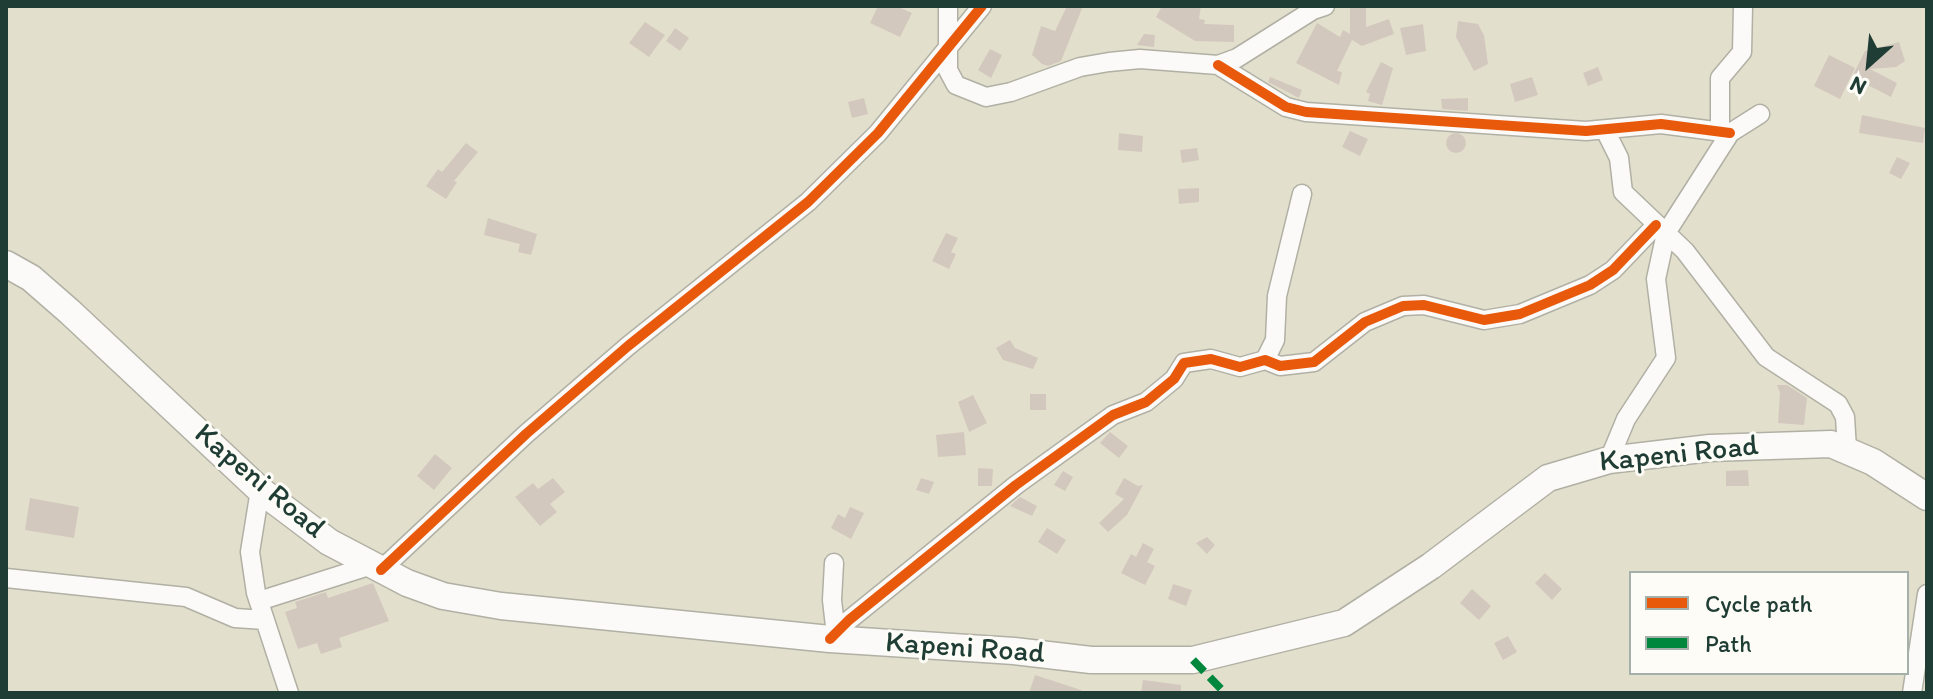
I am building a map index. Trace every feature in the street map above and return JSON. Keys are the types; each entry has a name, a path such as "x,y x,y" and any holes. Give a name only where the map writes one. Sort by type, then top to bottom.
{"main road":[{"name":"Kapeni Road","path":"6,264 31,278 260,490 329,542 443,596 501,606 1091,660 1193,660 1344,623 1431,566 1548,478 1609,460 1812,443 1847,449 1927,497"}],"street":[{"path":"948,6 948,70 956,85 986,97 1011,92 1080,67 1109,62 1140,59 1218,65 1237,58 1313,10 1325,6"},
{"path":"259,601 377,567 537,424 808,202 878,133 982,6"},
{"path":"1725,131 1720,78 1742,52 1743,6"},
{"path":"1218,65 1286,107 1306,112 1443,124 1605,130 1661,124 1725,131"},
{"path":"833,637 849,620 1016,485 1113,415 1146,402 1174,379 1184,363 1211,359 1240,367 1265,360 1280,366 1314,362 1365,322 1403,306 1424,305 1484,320 1520,314 1590,285 1613,270 1661,229 1725,131 1760,114"},
{"path":"1605,130 1619,158 1623,192 1661,229 1739,318 1766,357 1838,404 1845,417 1847,449"},
{"path":"1265,360 1275,340 1277,296 1302,194"},
{"path":"1609,460 1626,419 1666,358 1656,279 1661,229"},
{"path":"260,490 250,552 259,601 289,693"},
{"path":"833,637 834,563"},
{"path":"6,578 186,597 235,618 265,620"},
{"path":"1912,693 1914,660 1927,594"}],"building":[{"path":"878,6 896,6 912,13 900,37 870,23"},
{"path":"1067,6 1083,6 1061,61 1048,66 1042,64 1032,55 1041,26 1055,31"},
{"path":"1162,6 1201,6 1199,19 1205,20 1204,24 1234,25 1234,42 1195,41 1156,17"},
{"path":"1366,6 1366,27 1389,19 1394,34 1362,46 1352,40 1337,71 1342,72 1339,85 1296,63 1317,23 1340,37 1343,30 1350,34 1350,7"},
{"path":"1458,21 1478,24 1484,35 1488,64 1474,71 1456,37"},
{"path":"645,22 665,35 649,57 629,43"},
{"path":"1423,24 1426,51 1406,55 1400,28"},
{"path":"675,28 689,38 680,51 666,41"},
{"path":"1144,34 1155,35 1154,47 1137,45"},
{"path":"1899,42 1905,61 1896,67 1870,69 1897,83 1891,97 1852,77 1865,51"},
{"path":"990,49 1002,55 991,78 978,70"},
{"path":"1829,55 1855,68 1840,99 1814,86"},
{"path":"1381,62 1393,68 1382,105 1368,101 1370,94 1366,92"},
{"path":"1598,67 1603,80 1588,86 1583,73"},
{"path":"1270,77 1302,90 1299,98 1268,82"},
{"path":"1532,77 1538,95 1515,102 1510,84"},
{"path":"864,98 868,114 852,118 848,102"},
{"path":"1468,98 1468,111 1442,109 1441,99"},
{"path":"1862,115 1925,128 1923,143 1859,133"},
{"path":"1350,131 1368,139 1360,156 1342,147"},
{"path":"1119,133 1143,136 1142,152 1118,150"},
{"path":"1456,133 1463,136 1466,143 1463,150 1456,153 1449,150 1446,143 1449,136"},
{"path":"466,143 478,152 454,181 457,182 446,199 426,186 438,169 442,172"},
{"path":"1197,148 1199,160 1182,163 1180,150"},
{"path":"1897,157 1910,163 1901,179 1889,173"},
{"path":"1199,188 1199,202 1179,204 1178,189"},
{"path":"488,218 537,234 531,255 518,252 520,244 484,235"},
{"path":"946,233 958,238 951,252 956,254 949,269 932,261"},
{"path":"1010,340 1015,348 1038,358 1033,369 1003,360 996,348"},
{"path":"1777,385 1787,385 1807,398 1804,425 1778,423 1780,393"},
{"path":"1030,394 1046,394 1046,410 1030,410"},
{"path":"973,395 987,423 969,432 958,402"},
{"path":"964,432 966,455 938,457 936,435"},
{"path":"1110,432 1128,446 1119,458 1100,443"},
{"path":"435,454 452,468 434,490 417,476"},
{"path":"978,468 993,469 992,486 978,486"},
{"path":"1748,470 1749,486 1726,486 1726,471"},
{"path":"1063,471 1073,477 1065,491 1054,485"},
{"path":"553,478 565,492 550,504 557,512 540,526 515,497 533,483 538,489"},
{"path":"921,478 934,482 929,494 916,490"},
{"path":"1124,478 1138,486 1143,485 1127,515 1108,532 1099,523 1124,499 1115,494"},
{"path":"1020,497 1037,506 1032,516 1010,506"},
{"path":"30,498 79,507 74,538 25,530"},
{"path":"850,507 864,513 851,539 831,528 838,514 845,518"},
{"path":"1047,528 1066,540 1057,554 1038,542"},
{"path":"1207,537 1215,545 1207,554 1196,543"},
{"path":"1143,543 1154,549 1147,562 1155,566 1145,585 1121,573 1131,554 1136,557"},
{"path":"1545,573 1562,589 1552,600 1535,583"},
{"path":"373,583 389,621 339,638 342,647 321,654 317,643 298,649 285,612 297,608 295,602 326,592 328,598"},
{"path":"1173,584 1192,590 1186,606 1168,599"},
{"path":"1472,589 1491,606 1479,620 1460,603"},
{"path":"1508,636 1517,652 1503,660 1494,643"},
{"path":"1035,675 1081,690 1081,693 1029,693"},
{"path":"1143,680 1181,685 1181,693 1141,693"}],"marked path":[{"path":"1193,660 1225,693"}],"cycle path":[{"path":"381,570 526,434 628,346 808,202 878,133 982,6"},
{"path":"1218,65 1286,107 1306,112 1586,131 1661,124 1730,133"},
{"path":"830,639 849,620 1016,485 1113,415 1146,402 1174,379 1184,363 1211,359 1240,367 1265,360 1280,366 1314,362 1365,322 1403,306 1424,305 1484,320 1520,314 1590,285 1613,270 1656,225"}]}
